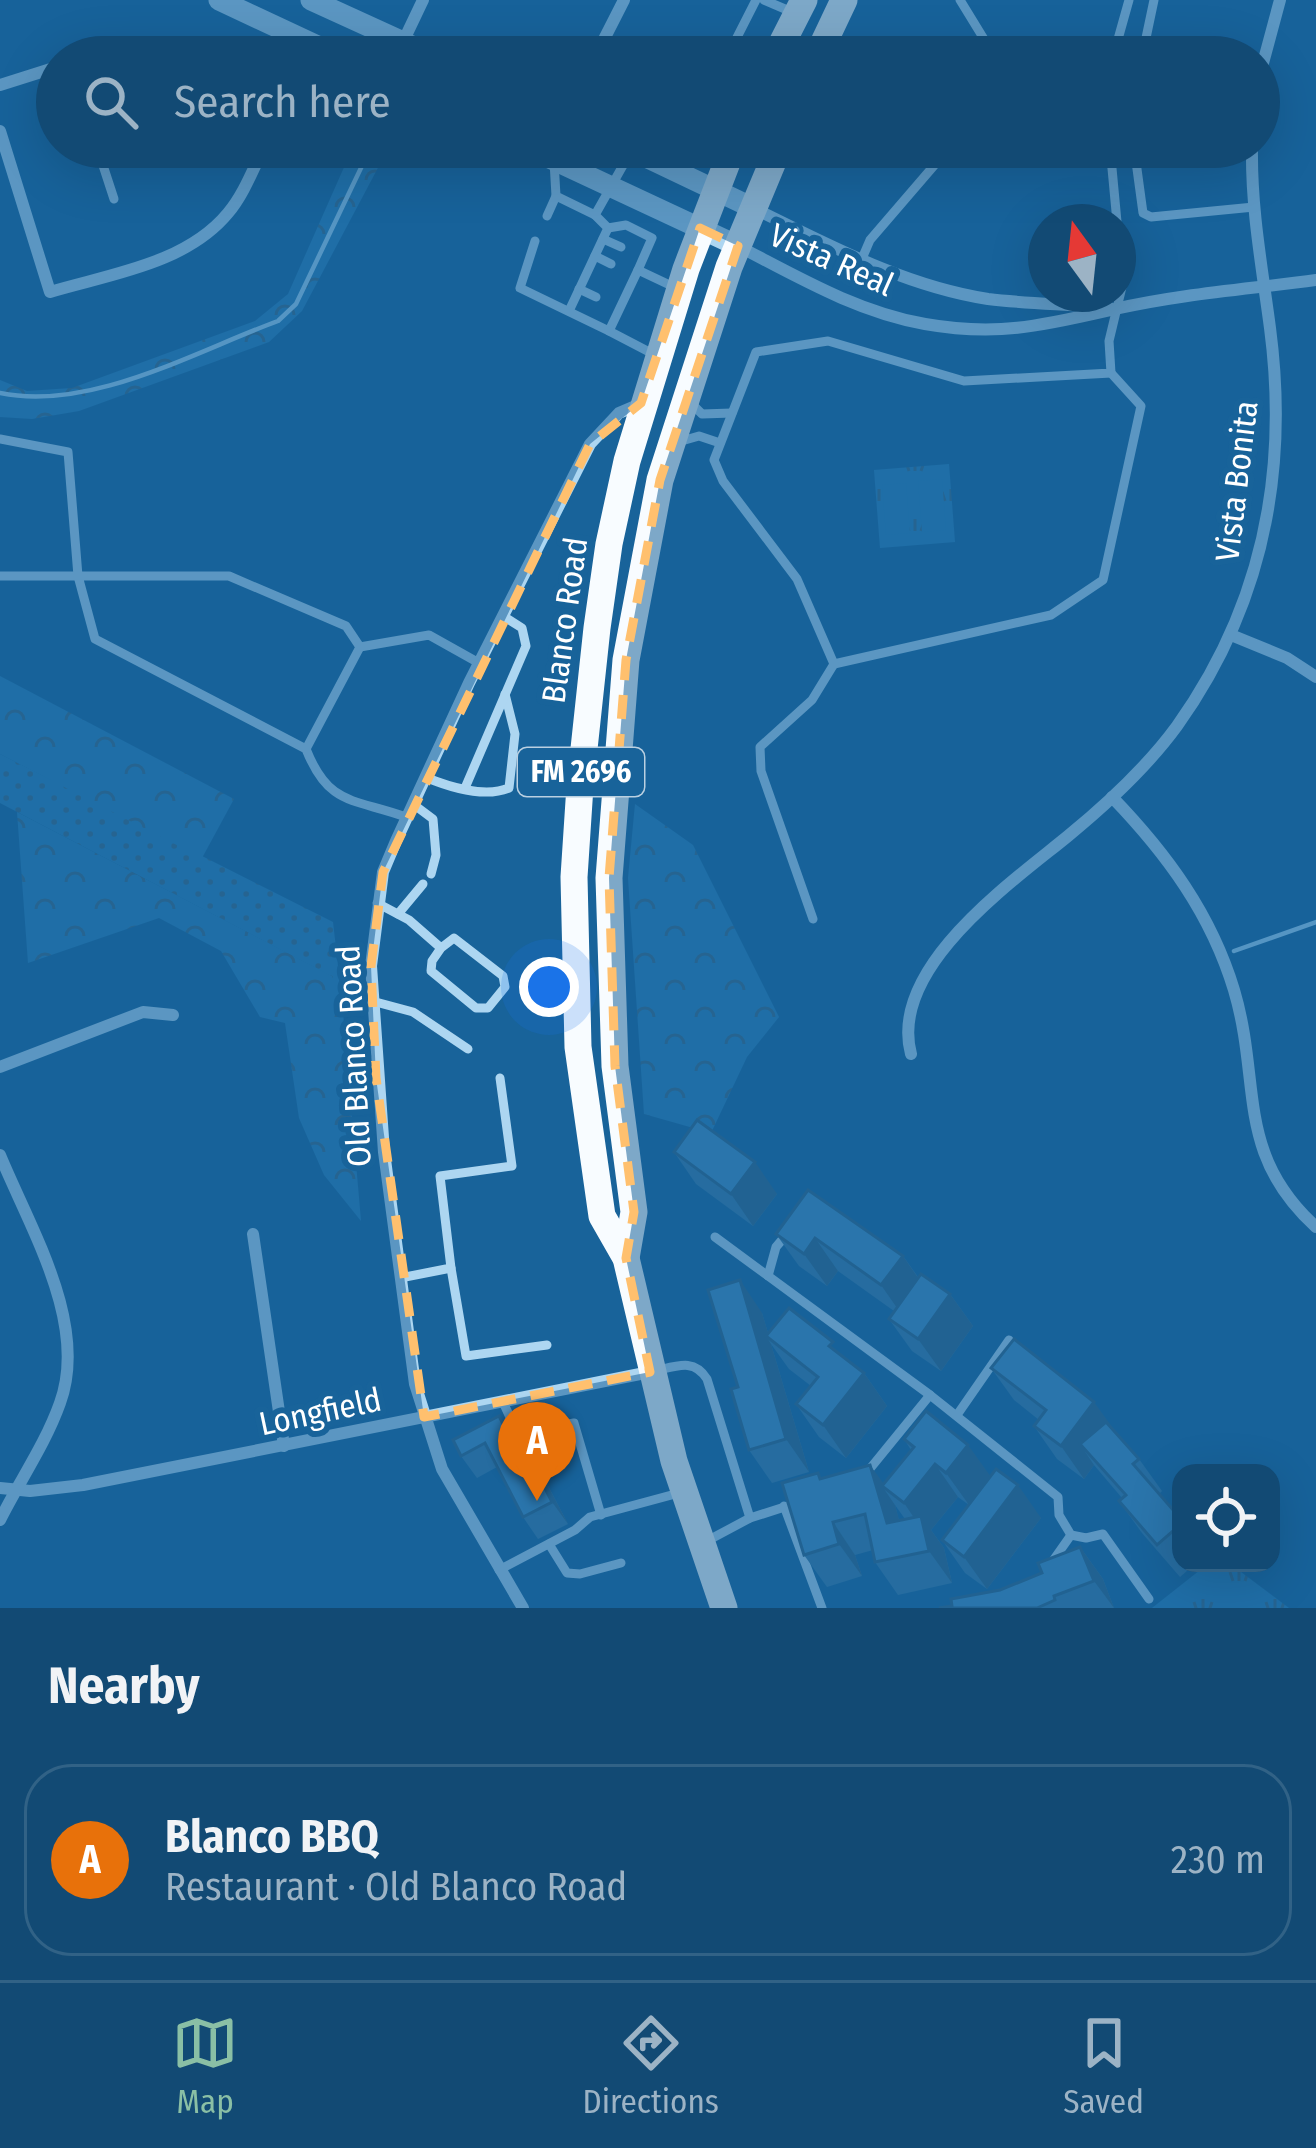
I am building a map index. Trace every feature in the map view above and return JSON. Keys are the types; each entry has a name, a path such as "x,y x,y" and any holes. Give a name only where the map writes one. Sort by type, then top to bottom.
{"main road":[{"path":"826,36 844,0"},
{"name":"Blanco Road","path":"724,1608 683,1492 650,1372 626,1258 602,1216 574,982 574,877 606,565 641,404 725,168"},
{"name":"Blanco Road","path":"626,1258 634,1212 615,1066 609,878 626,659 660,480 738,246 770,168"},
{"path":"641,404 657,430 660,480"}],"street":[{"path":"219,0 283,36"},
{"path":"310,0 391,36"},
{"path":"407,36 423,0"},
{"path":"606,36 624,0"},
{"path":"1270,36 1280,0"},
{"path":"0,85 36,74"},
{"path":"0,131 50,292 163,258 196,242 228,213 253,168"},
{"path":"569,168 738,246"},
{"path":"671,168 754,208"},
{"name":"Vista Bonita","path":"911,1054 906,1038 910,1013 925,979 963,926 1112,797 1174,729 1246,603 1262,542 1275,433 1270,327 1262,287 1253,168"},
{"name":"Vista Real","path":"754,208 861,261 909,279 984,298 1028,301"},
{"name":"Vista Real","path":"738,246 836,297 924,324 1028,329 1100,312"},
{"name":"Vista Real","path":"1136,305 1316,280"},
{"name":"Old Blanco Road","path":"524,1608 442,1468 424,1417 400,1277 376,1078 370,966 383,872 479,663 590,444 619,413 641,404"},
{"path":"1231,635 1287,658 1316,677"},
{"path":"1112,797 1165,856 1210,927 1236,996 1261,1148 1277,1183 1316,1228"},
{"path":"0,1067 143,1012 173,1015"},
{"path":"0,1155 58,1295 68,1342 59,1405 41,1448 8,1489 0,1520"},
{"path":"253,1234 284,1446"},
{"name":"Longfield","path":"8,1489 83,1485 650,1372"}],"lane":[{"path":"739,36 760,0 798,13"},
{"path":"960,0 981,36"},
{"path":"1119,36 1129,0"},
{"path":"1146,36 1154,0"},
{"path":"104,168 114,199"},
{"path":"548,216 556,196 554,168"},
{"path":"595,215 620,168"},
{"path":"861,261 870,240 932,168"},
{"path":"1112,168 1115,204"},
{"path":"1137,168 1143,213 1151,217 1254,207"},
{"path":"556,196 595,215 605,234 620,247"},
{"path":"569,311 605,234 626,225 652,238 614,307 608,331"},
{"path":"536,242 520,288 658,356"},
{"path":"595,256 611,264"},
{"path":"635,267 679,290"},
{"path":"586,274 602,282"},
{"path":"579,289 596,297"},
{"path":"813,919 761,771 760,747 812,700 834,664 1051,615 1103,580 1141,406 1111,373 1109,340 1116,312"},
{"path":"834,664 797,579 723,482 714,460 757,352 828,341 964,381 1111,373"},
{"path":"687,399 702,414 732,413"},
{"path":"672,443 699,436 720,443"},
{"path":"0,439 68,452 78,576 95,639 306,749 317,777 329,791 433,819 436,855 431,874"},
{"path":"0,577 230,576 346,626 360,647"},
{"path":"465,788 523,657 526,636 522,628 502,616"},
{"path":"360,647 429,634 479,663"},
{"path":"306,749 360,647"},
{"path":"425,777 497,793 509,788 514,734 505,694"},
{"path":"398,914 423,884"},
{"path":"377,903 441,948"},
{"path":"454,938 503,976 506,987 488,1008 476,1008 431,971 441,948 454,938"},
{"path":"372,1001 413,1012 468,1049"},
{"path":"500,1078 512,1166 440,1176 466,1356 547,1346"},
{"path":"768,1276 776,1247 798,1220"},
{"path":"715,1237 930,1394 1058,1497 1059,1515 1071,1535 1103,1534 1149,1599"},
{"path":"400,1277 451,1268"},
{"path":"957,1415 1010,1340"},
{"path":"650,1372 689,1364 700,1368 750,1518"},
{"path":"858,1483 930,1394"},
{"path":"503,1402 515,1428 529,1432 574,1423 601,1515"},
{"path":"499,1570 601,1515 683,1492"},
{"path":"700,1544 750,1518 803,1501"},
{"path":"784,1507 823,1608"},
{"path":"1049,1566 1071,1535"},
{"path":"549,1544 567,1573 621,1562"}],"highlighted area":[{"path":"700,228 738,246 660,480 626,660 609,878 615,1066 634,1212 626,1258 650,1372 424,1417 376,1078 371,966 383,872 590,444 641,403"}],"green space":[{"path":"344,168 378,168 302,311 269,342 79,411 32,419 0,417 0,380 27,391 72,388 255,321 288,294"},
{"path":"949,464 955,542 880,548 874,470"},
{"path":"942,479 946,530 922,532 918,481"},
{"path":"906,483 910,533 886,535 882,485"},
{"path":"0,676 234,799 202,858 0,754"},
{"path":"0,754 333,922 342,1001 331,976 0,803"},
{"path":"635,804 693,845 779,1017 747,1057 711,1133 644,1114 628,878"},
{"path":"17,812 332,976 342,1001 361,1221 324,1175 299,1118 285,1023 260,1017 221,951 159,918 28,963"},
{"path":"1198,1572 1241,1572 1289,1608 1152,1608"}],"building":[{"path":"697,1120 755,1162 731,1194 674,1152"},
{"path":"808,1190 903,1256 881,1285 815,1238 804,1254 776,1234"},
{"path":"921,1274 950,1294 918,1339 889,1319"},
{"path":"740,1280 786,1439 749,1450 731,1389 738,1387 708,1290"},
{"path":"789,1308 864,1373 823,1425 796,1404 818,1377 766,1336"},
{"path":"1014,1339 1094,1402 1061,1446 1034,1426 1046,1410 991,1368"},
{"path":"926,1411 968,1445 946,1473 935,1464 904,1503 882,1486 914,1447 904,1439"},
{"path":"499,1416 510,1438 517,1434 552,1502 523,1517 485,1443 461,1456 453,1440"},
{"path":"1106,1422 1139,1459 1133,1464 1172,1509 1172,1532 1157,1545 1119,1501 1126,1495 1080,1444"},
{"path":"870,1465 887,1523 921,1516 929,1551 875,1562 865,1514 833,1522 839,1544 804,1555 782,1483 818,1473 820,1479"},
{"path":"996,1469 1018,1485 964,1557 942,1540"},
{"path":"1080,1547 1094,1581 1037,1608 939,1608 952,1606 951,1599 1000,1590 1042,1573 1038,1563"}],"waterway":[{"path":"0,393 34,397 106,386 278,321 296,304 361,168"},
{"path":"1234,951 1316,922"}],"place":[{"name":"Blanco BBQ","path":"537,1501"}]}
